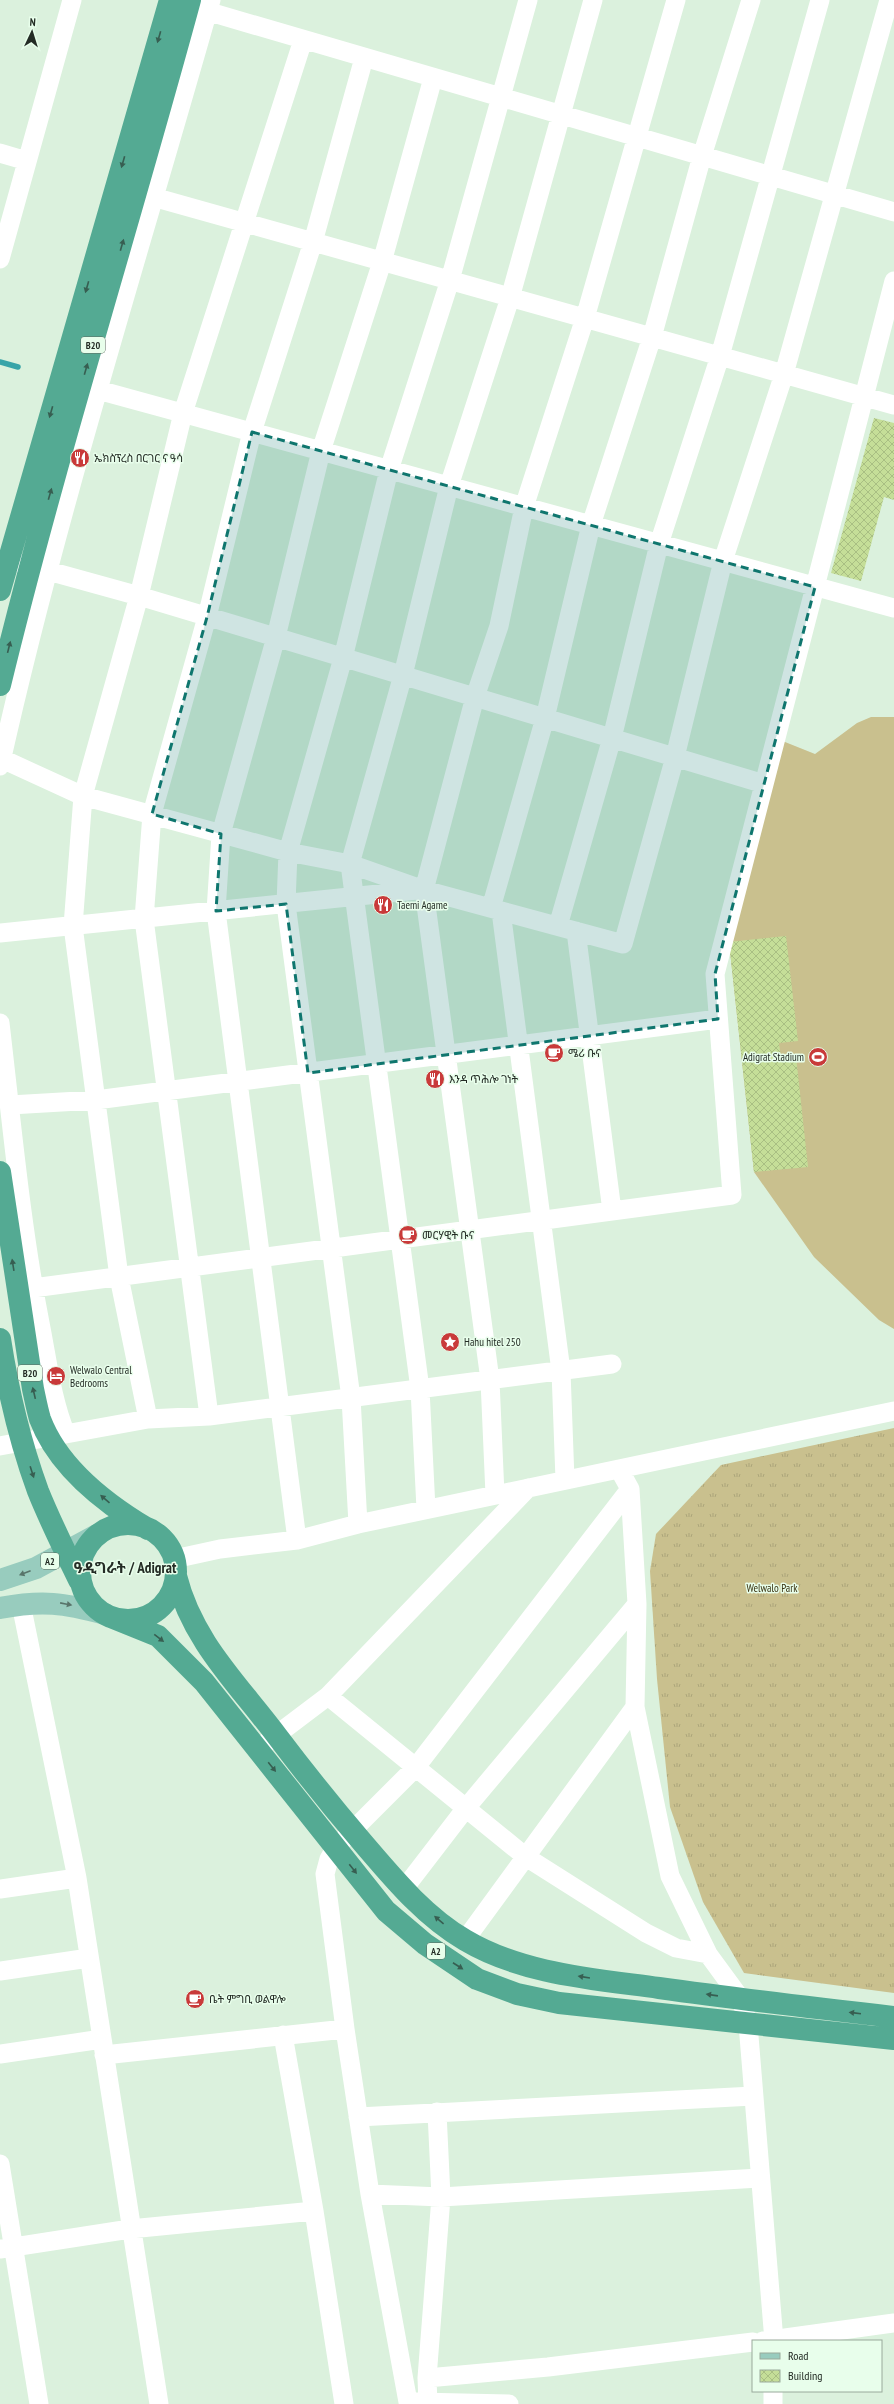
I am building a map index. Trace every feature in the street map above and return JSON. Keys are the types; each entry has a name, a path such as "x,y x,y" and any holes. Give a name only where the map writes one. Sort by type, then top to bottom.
{"highway":[{"name":"B20","path":"0,590 4,559 22,510 116,186 186,3"},
{"name":"B20","path":"0,685 38,568 44,515 146,196 186,3"},
{"path":"22,510 44,515"},
{"name":"B20","path":"0,1172 4,1239 40,1419 58,1435 62,1457 85,1481 124,1514 148,1529"},
{"name":"B20","path":"0,1339 4,1385 23,1443 39,1491 82,1585"},
{"name":"A2","path":"894,2017 741,2000 581,1977 544,1969 497,1954 465,1940 403,1890 306,1776 277,1735 218,1662 195,1627 182,1600 175,1567 165,1541 148,1529 134,1524 123,1524 112,1527 97,1535 86,1548 82,1558 79,1574 82,1585 90,1602 108,1616 149,1631 170,1647 220,1700 386,1911 425,1944 477,1979 517,1994 559,2003 894,2039"},
{"name":"A2","path":"108,1616 137,1619 155,1612 171,1594 175,1567"}],"main road":[{"name":"A2","path":"0,1580 36,1568 97,1535"},
{"name":"A2","path":"0,1608 21,1604 61,1603 108,1616"}],"street":[{"path":"0,259 72,0"},
{"path":"358,1524 351,1398 286,904 288,852 343,658 388,470 450,280 528,0"},
{"path":"426,1509 420,1389 356,897 350,864 403,675 449,486 510,298 593,0"},
{"path":"495,1495 490,1380 424,890 475,697 499,626 524,507 585,318 676,0"},
{"path":"565,1480 561,1371 518,1046 496,909 545,718 591,526 652,337 702,156 751,0"},
{"path":"612,1211 589,1036 567,929 659,544 720,356 820,0"},
{"path":"146,196 98,390 38,568 1,761 83,796 288,852 350,864 424,890 623,944 675,757 723,561 784,374 833,194 889,0"},
{"path":"186,3 303,40 894,212"},
{"path":"148,1419 119,1277 73,926 83,796 139,596 183,413 303,40"},
{"path":"209,1416 144,919 152,814 208,617 252,432 313,242 364,58"},
{"path":"297,1540 262,1258 216,911 221,834 276,637 321,451 382,262 433,78"},
{"path":"0,153 27,161"},
{"path":"116,186 146,196 894,405"},
{"path":"33,1288 732,1196 715,974 894,281"},
{"path":"98,390 894,608"},
{"path":"4,559 139,596 764,784"},
{"path":"0,933 424,890"},
{"path":"10,1105 96,1100 518,1046 718,1018"},
{"path":"0,1023 16,1171 33,1288 58,1414 58,1435"},
{"path":"0,1446 148,1419 209,1416 612,1364"},
{"path":"175,1567 220,1550 297,1540 358,1524 426,1509 894,1411"},
{"path":"619,1469 630,1489 637,1604 635,1707 670,1876 708,1954 741,2000 748,2024 770,2340"},
{"path":"258,1748 328,1696 528,1488"},
{"path":"509,2404 428,2402 403,2403 345,2029 326,1874 329,1859 336,1847 416,1767 630,1489"},
{"path":"21,1604 77,1878 130,2230 159,2404"},
{"path":"403,1890 466,1808 637,1604"},
{"path":"328,1696 526,1856 646,1933 676,1948 708,1954"},
{"path":"465,1940 635,1707"},
{"path":"0,1889 77,1878"},
{"path":"0,1971 89,1958"},
{"path":"0,2054 283,2035 345,2029"},
{"path":"283,2035 314,2211 344,2404"},
{"path":"358,2116 753,2096"},
{"path":"428,2402 427,2378 441,2197 437,2112"},
{"path":"0,2164 6,2248 39,2404"},
{"path":"370,2194 441,2197 759,2178"},
{"path":"6,2248 130,2230 314,2211"},
{"path":"777,2340 894,2322"},
{"path":"427,2378 548,2367 752,2342"},
{"path":"773,2392 773,2404"}],"highlighted area":[{"path":"252,432 815,587 715,974 718,1019 308,1073 286,904 216,911 221,834 152,814 207,617"}],"green space":[{"name":"Adigrat Stadium","path":"871,717 894,717 894,1329 879,1320 814,1257 754,1172 729,942 780,740 815,754 857,723"},
{"name":"Welwalo Park","path":"894,1428 894,1993 744,1973 703,1902 670,1807 657,1679 650,1571 656,1534 721,1465"}],"building":[{"path":"874,418 894,423 894,500 884,497 861,581 831,573"},
{"path":"786,936 798,1041 779,1043 781,1058 796,1056 808,1167 754,1172 729,942"}],"waterway":[{"path":"0,362 18,367"}],"place":[{"name":"ኤክስፕረስ በርገር ና ዓሳ","path":"80,458"},
{"name":"Taemi Agame","path":"383,905"},
{"name":"ሜሪ ቡና","path":"554,1053"},
{"name":"Adigrat Stadium","path":"818,1057"},
{"name":"እንዳ ጥሕሎ ገነት","path":"435,1079"},
{"name":"መርሃዊት ቡና","path":"408,1235"},
{"name":"Hahu hitel 250","path":"450,1342"},
{"name":"Welwalo Central Bedrooms","path":"56,1376"},
{"name":"ቤት ምግቢ ወልዋሎ","path":"195,1999"}],"district":[{"name":"ዓዲግራት / Adigrat","path":"125,1568"}]}
